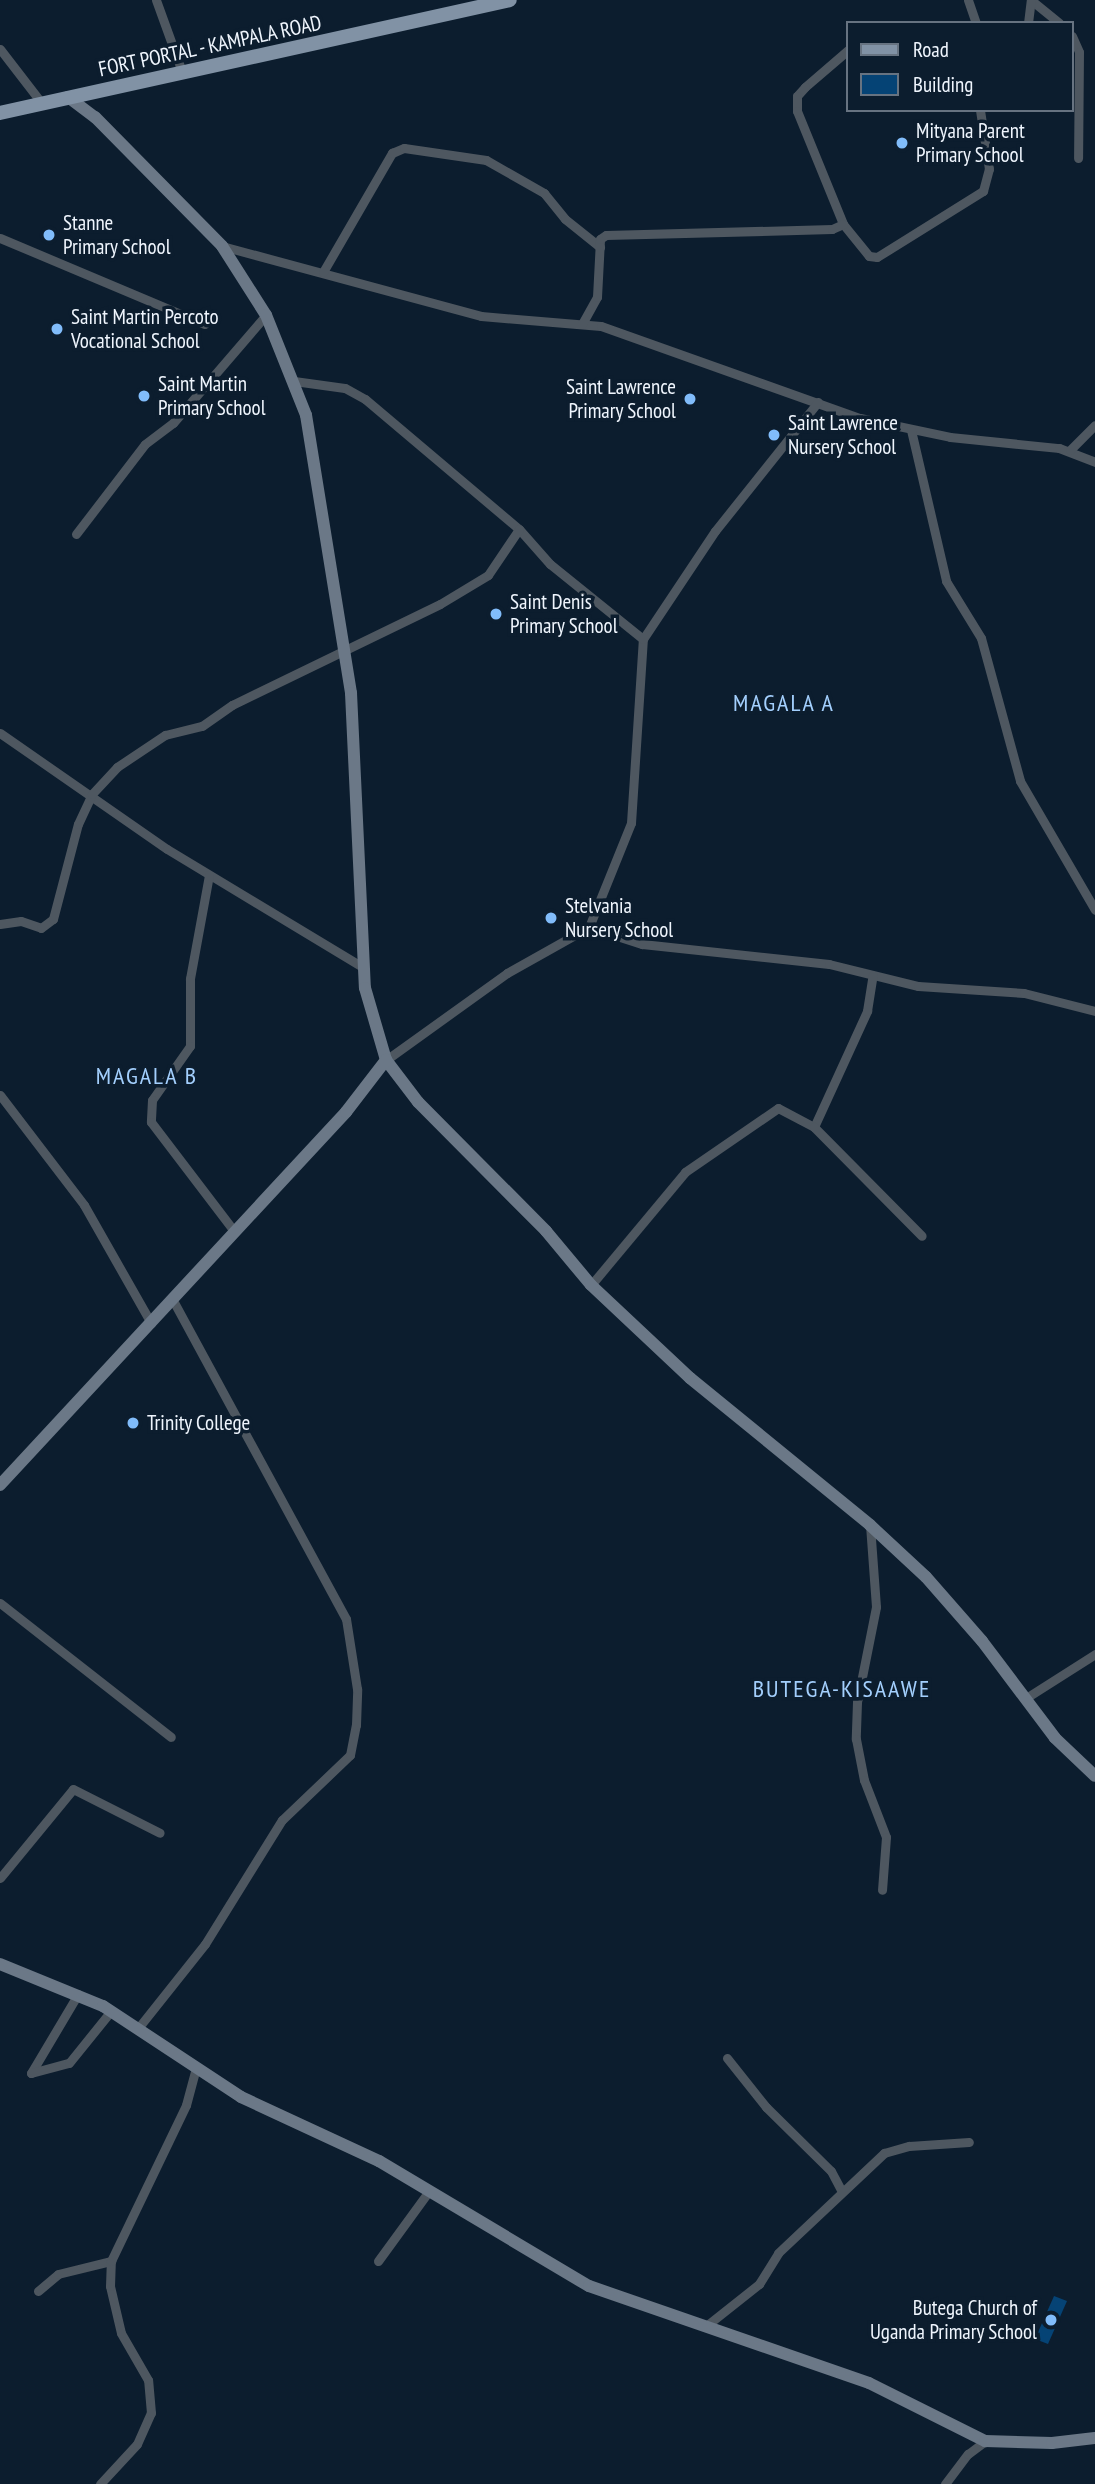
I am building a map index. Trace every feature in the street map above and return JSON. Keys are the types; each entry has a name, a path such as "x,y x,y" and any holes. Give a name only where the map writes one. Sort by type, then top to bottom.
{"main road":[{"name":"FORT PORTAL - KAMPALA ROAD","path":"0,113 40,101 505,1"}],"street":[{"path":"156,0 183,72"},
{"path":"968,0 975,21"},
{"path":"1028,21 1031,0"},
{"path":"1031,0 1057,21"},
{"path":"1074,41 1079,52 1078,158"},
{"path":"0,49 40,101"},
{"path":"846,52 797,96 797,111 843,225 856,244 877,257 984,191 989,169 981,112"},
{"path":"68,97 94,117 222,246 266,315 294,381 322,492 346,651 364,968 371,1014 386,1060 418,1102 563,1248 591,1284 690,1378 870,1525 950,1603 1055,1738 1095,1776"},
{"path":"323,272 392,153 404,148 486,160 544,192 565,219 600,247"},
{"path":"582,324 597,297 600,239 612,235 832,229 843,225"},
{"path":"0,238 205,324"},
{"path":"222,246 481,316 582,324 632,336 818,402 911,430 1070,450 1095,463"},
{"path":"76,534 145,444 173,423 266,315"},
{"path":"294,381 345,388 365,399 519,529 550,564 643,639"},
{"path":"0,1485 346,1112 386,1060 507,973 589,927 633,811 643,639 715,531 818,402"},
{"path":"1070,450 1095,425"},
{"path":"911,430 946,581 981,638 1020,781 1095,910"},
{"path":"0,924 21,921 41,928 53,919 78,824 92,794 117,767 158,739 202,726 232,705 346,651 488,575 519,529"},
{"path":"0,733 209,874 364,968"},
{"path":"209,874 190,979 190,1046 152,1100 151,1122 234,1231"},
{"path":"589,927 642,944 804,961 918,986 1024,993 1095,1011"},
{"path":"814,1127 867,1011 873,975"},
{"path":"0,1095 85,1205 151,1323"},
{"path":"591,1284 685,1172 748,1126 778,1108 814,1127 922,1236"},
{"path":"139,2027 205,1944 282,1820 350,1755 356,1726 357,1689 346,1619 173,1301"},
{"path":"870,1525 876,1607 857,1702 856,1739 864,1780 887,1837 882,1890"},
{"path":"0,1603 171,1737"},
{"path":"1026,1698 1095,1654"},
{"path":"0,1878 74,1789 160,1832"},
{"path":"0,1964 78,1994 111,2011 241,2096 358,2150 589,2286 869,2383 985,2441 1052,2443 1095,2438"},
{"path":"78,1994 31,2073 69,2063 111,2011"},
{"path":"727,2058 766,2107 831,2171 841,2190"},
{"path":"100,2484 136,2444 151,2413 145,2374 121,2333 110,2286 111,2261 186,2105 196,2067"},
{"path":"706,2326 759,2284 778,2253 841,2190 894,2149 969,2141"},
{"path":"378,2261 429,2191"},
{"path":"38,2291 58,2274 111,2261"},
{"path":"946,2484 968,2454 985,2441"}],"building":[{"name":"Butega Church of Uganda Primary School","path":"1054,2296 1067,2301 1048,2344 1035,2339"}],"place":[{"name":"Mityana Parent Primary School","path":"902,143"},
{"name":"Stanne Primary School","path":"49,235"},
{"name":"Saint Martin Percoto Vocational School","path":"57,329"},
{"name":"Saint Martin Primary School","path":"144,396"},
{"name":"Saint Lawrence Primary School","path":"690,399"},
{"name":"Saint Lawrence Nursery School","path":"774,435"},
{"name":"Saint Denis Primary School","path":"496,614"},
{"name":"Stelvania Nursery School","path":"551,918"},
{"name":"Trinity College","path":"133,1423"},
{"name":"Butega Church of Uganda Primary School","path":"1051,2320"}],"district":[{"name":"MAGALA A","path":"784,703"},
{"name":"MAGALA B","path":"147,1076"},
{"name":"BUTEGA-KISAAWE","path":"842,1689"}]}
